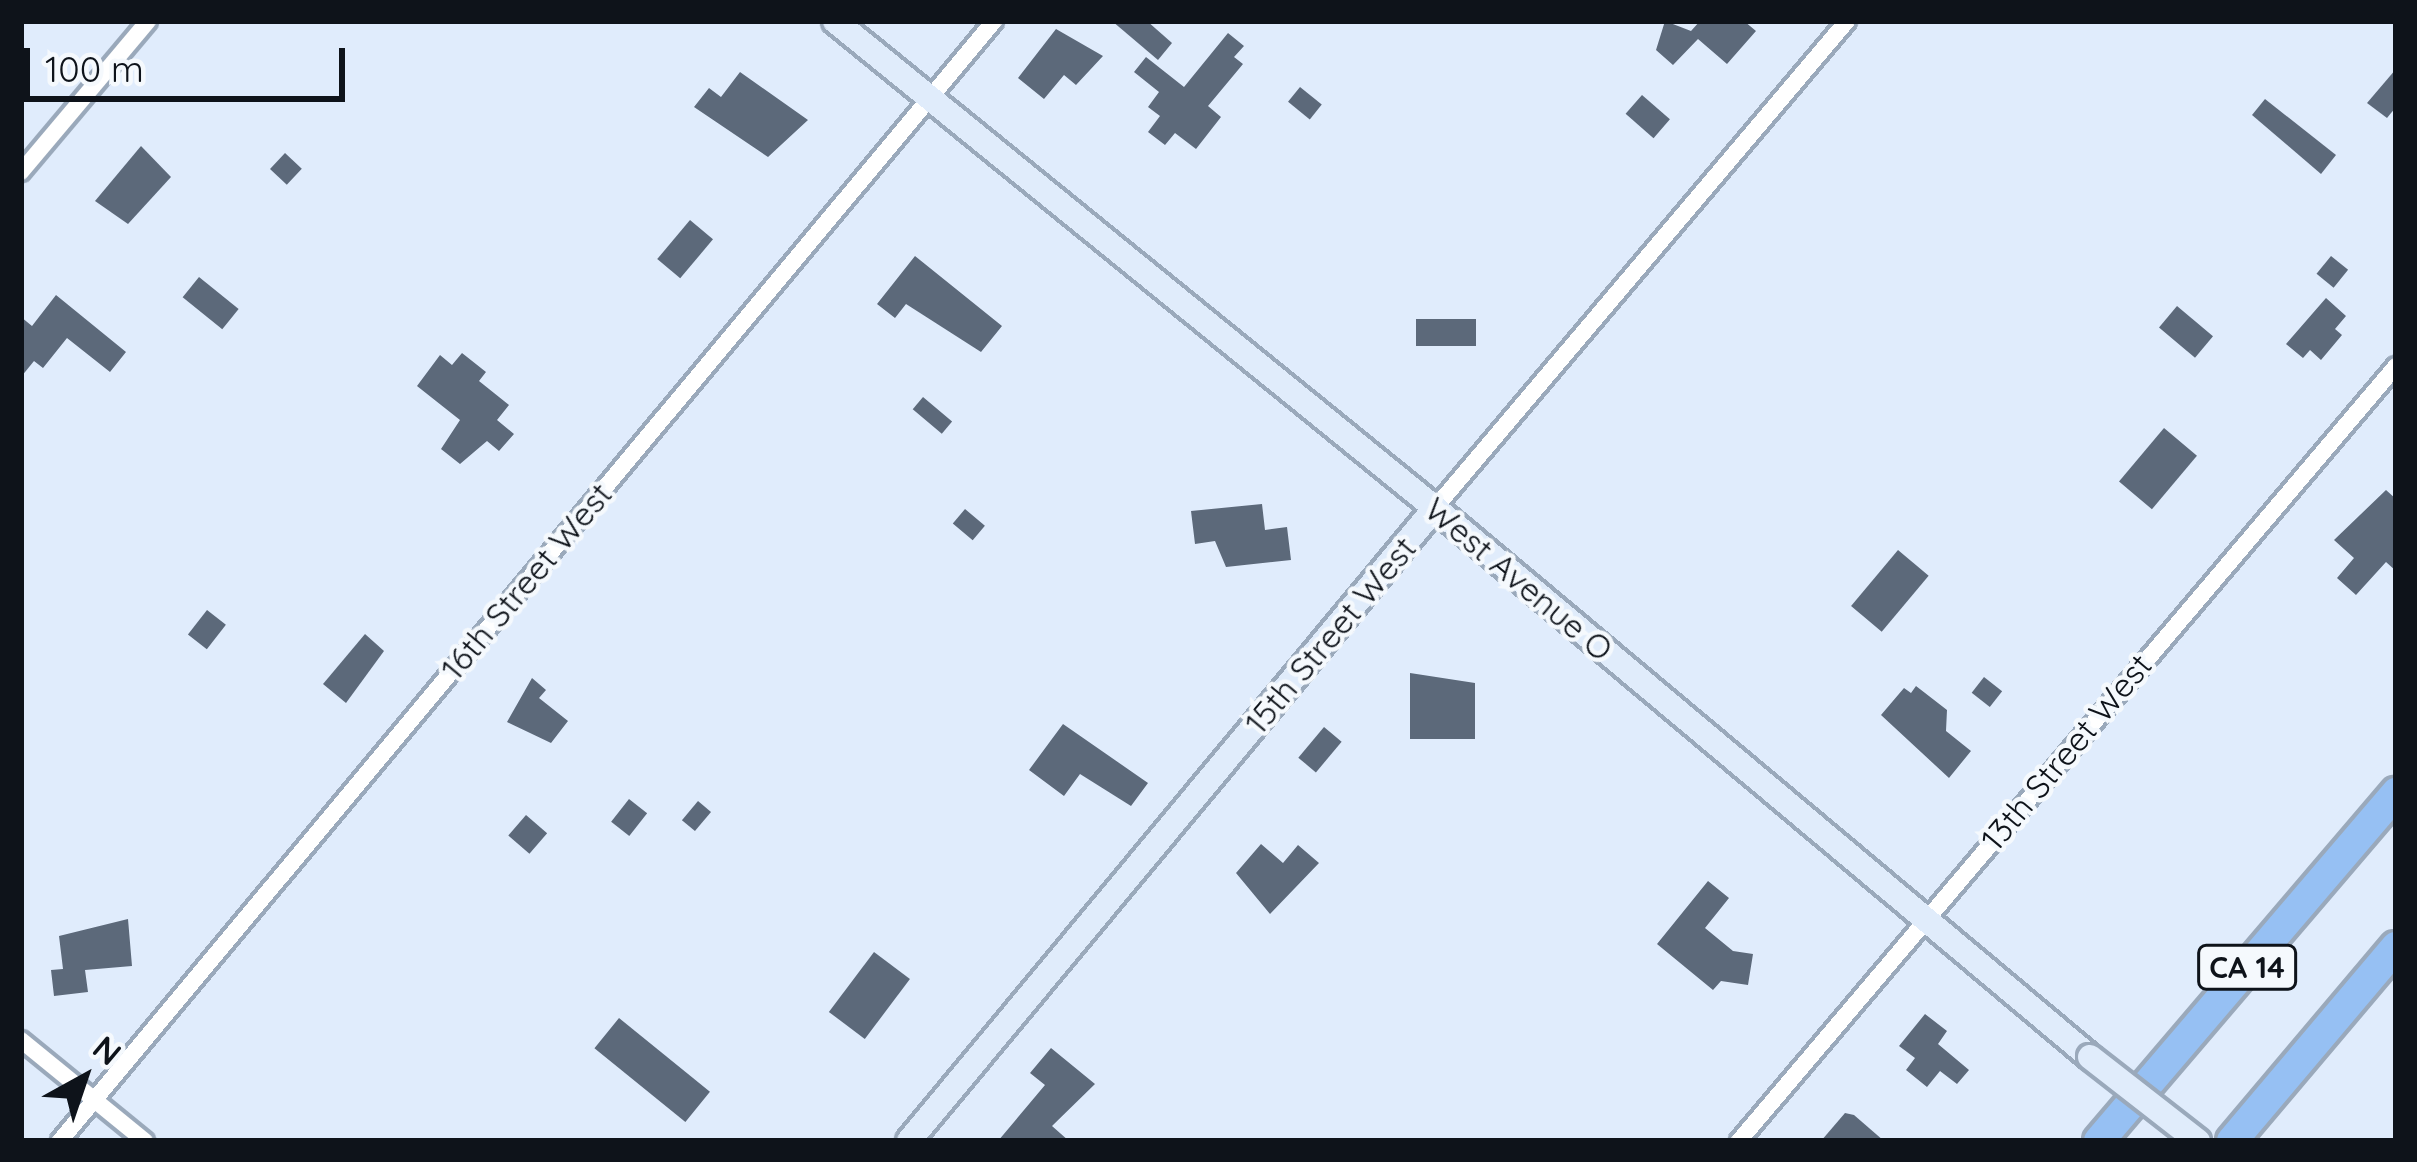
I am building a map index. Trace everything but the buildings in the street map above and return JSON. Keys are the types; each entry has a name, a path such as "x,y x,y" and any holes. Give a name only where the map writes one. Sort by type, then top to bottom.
{"highway":[{"name":"CA 14","path":"2098,1141 2396,793"},
{"name":"CA 14","path":"2232,1141 2396,947"}],"street":[{"path":"21,172 148,21"},
{"name":"West Avenue O","path":"836,21 1436,508 1923,920 2198,1141"},
{"name":"16th Street West","path":"59,1141 994,21"},
{"name":"15th Street West","path":"909,1141 1847,21"},
{"name":"13th Street West","path":"1739,1141 2396,366"},
{"path":"21,1040 145,1141"}]}
